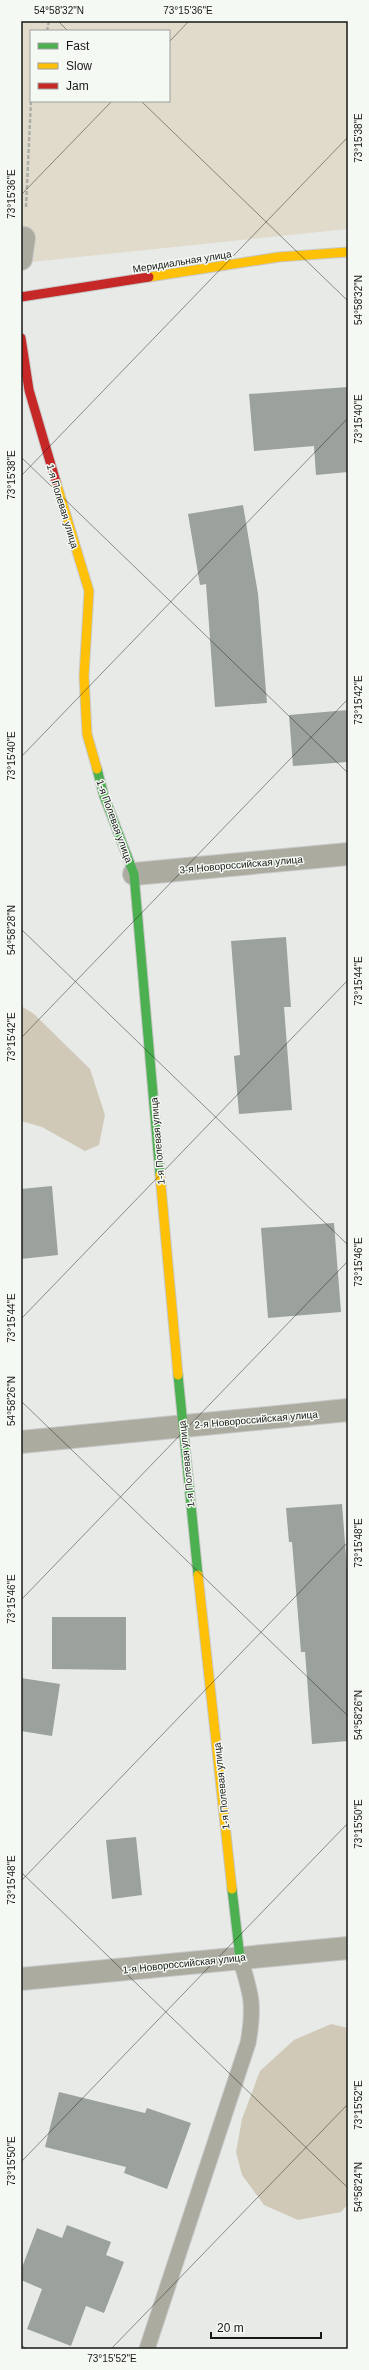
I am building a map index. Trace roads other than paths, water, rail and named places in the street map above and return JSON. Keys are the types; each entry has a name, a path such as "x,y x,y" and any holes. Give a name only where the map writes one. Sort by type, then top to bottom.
{"street":[{"path":"21,259 24,238"},
{"name":"Меридиальная улица","path":"21,297 279,257 348,252"},
{"name":"1-я Полевая улица","path":"21,338 29,390 89,590 84,676 88,734 104,796 134,874 182,1426 240,1958"},
{"name":"3-я Новороссийская улица","path":"134,874 348,854"},
{"name":"2-я Новороссийская улица","path":"21,1442 348,1410"},
{"name":"1-я Новороссийская улица","path":"21,1979 348,1948"}],"lane":[{"path":"147,2349 248,2043 253,2018 252,2005 250,1992 240,1958"}]}
